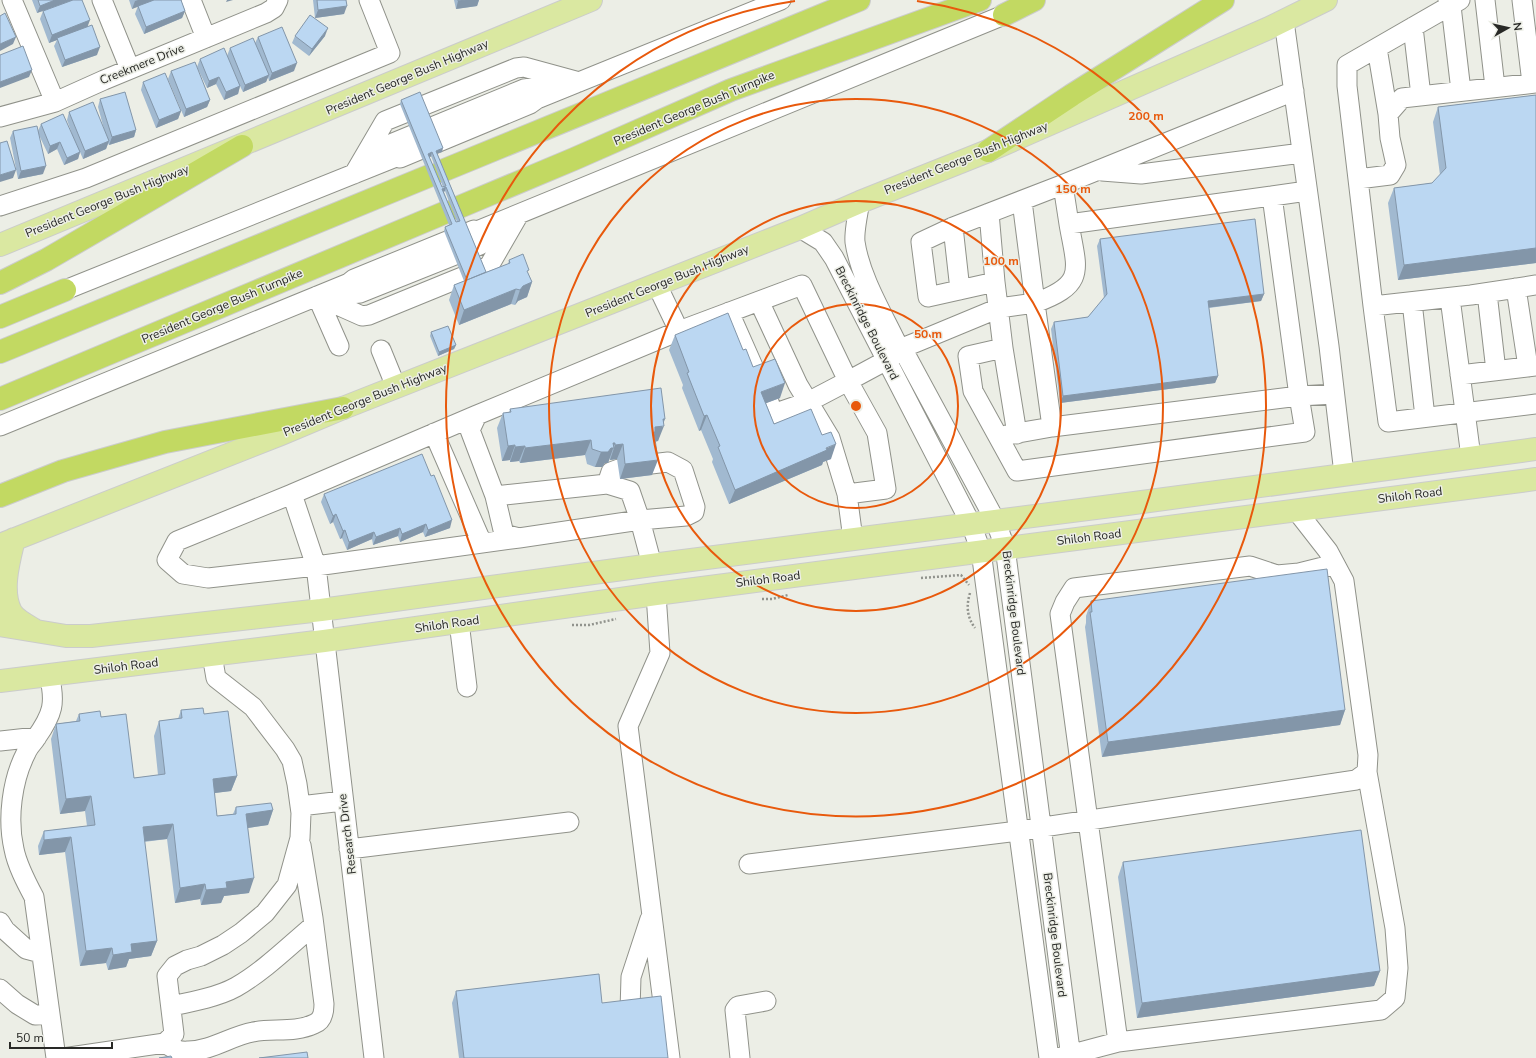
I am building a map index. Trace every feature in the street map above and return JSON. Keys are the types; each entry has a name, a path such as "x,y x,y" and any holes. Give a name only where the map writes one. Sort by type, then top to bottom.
{"highway":[{"path":"0,352 859,0"},
{"name":"President George Bush Turnpike","path":"0,399 574,159 731,90 980,0"},
{"path":"1004,15 1034,0"},
{"path":"988,151 1072,95 1223,0"},
{"path":"0,283 46,260 242,146"},
{"path":"0,317 65,290"},
{"path":"0,496 63,471 165,442 343,408"}],"main road":[{"name":"President George Bush Highway","path":"0,245 242,146 591,0"},
{"name":"President George Bush Highway","path":"7,542 657,285 988,151 1284,21 1326,0"},
{"path":"0,625 66,636 91,636 321,610 1536,449"},
{"name":"Shiloh Road","path":"0,681 324,641 656,594 1536,479"},
{"path":"7,542 5,588 6,600 11,613 35,631"},
{"path":"652,565 656,594"}],"street":[{"path":"12,0 55,102"},
{"path":"102,0 130,69"},
{"path":"191,0 206,38"},
{"path":"0,206 86,178 390,53 369,0"},
{"path":"65,290 396,157 400,158 530,104 537,99 781,0"},
{"path":"1485,0 1495,88"},
{"path":"1388,114 1402,98 1534,83 1522,0"},
{"name":"Creekmere Drive","path":"0,117 55,102 130,69 266,13 274,8 278,1"},
{"path":"1461,91 1453,2 1413,28 1347,65 1347,86 1388,422 1536,404"},
{"path":"0,426 349,283 354,279 474,230 477,231 519,214 1004,15"},
{"path":"1284,21 1329,346 1344,474"},
{"path":"1413,28 1421,96"},
{"path":"1358,179 1390,175 1396,165 1390,138 1388,114 1377,48"},
{"path":"354,174 393,142 524,89 579,82"},
{"path":"995,282 928,297 921,242 953,227 1063,185 1294,91"},
{"path":"1097,171 1140,174 1302,153"},
{"path":"768,402 773,414 808,402 887,360 902,348 999,308 1035,302 1053,296 1068,286 1076,275 1077,267 1063,185"},
{"path":"1069,224 1307,191"},
{"path":"1003,348 968,356 972,391 1017,471 1305,432 1272,196"},
{"path":"1022,201 1052,428"},
{"name":"Breckinridge Boulevard","path":"860,202 855,240 859,259 871,289 896,342 902,348 995,520 1005,548 1041,827 1066,1057"},
{"path":"989,213 1003,348 1017,434"},
{"path":"317,296 362,316 369,315 411,298 489,266 519,214"},
{"path":"953,227 960,290"},
{"name":"Breckinridge Boulevard","path":"800,228 823,242 834,258 971,524 982,551 1049,1058"},
{"path":"657,285 679,331"},
{"path":"651,464 668,462 682,470 695,507 694,512 686,516 640,520 316,566 208,578 183,574 167,560 177,541 679,331 802,285 848,381 877,433 886,489 847,494"},
{"path":"1373,306 1450,298 1536,285"},
{"path":"1460,375 1532,366 1516,288"},
{"path":"1487,293 1496,371"},
{"path":"317,296 339,346"},
{"path":"1450,298 1471,457"},
{"path":"759,301 798,385 830,438 847,494 853,539"},
{"path":"1412,302 1426,417"},
{"path":"729,312 758,378"},
{"path":"381,350 392,377"},
{"path":"998,437 1052,428 1299,396 1334,394"},
{"path":"477,415 470,430 495,496 504,534 519,538"},
{"path":"434,433 482,543"},
{"path":"607,484 611,472 619,469"},
{"path":"495,496 607,484 630,491 640,520 652,565"},
{"name":"Research Drive","path":"292,494 316,566 374,1058"},
{"path":"1066,1057 1118,1042 1381,1010 1395,998 1398,968 1395,928 1367,772 1368,754 1344,581 1328,551 1296,510"},
{"path":"1118,1042 1060,614 1064,602 1074,588 1250,566 1277,575 1299,573 1335,564"},
{"path":"656,594 660,653 628,726 670,1058"},
{"path":"459,622 467,687"},
{"path":"165,1043 175,1050 196,1050 225,1042 243,1034 303,1028 315,1024 321,1020 324,1011 314,925 300,838 300,806 292,761 254,707 216,678 212,655"},
{"path":"49,675 53,704 49,719 26,752 20,768 11,810 14,848 24,879 34,897 56,1058"},
{"path":"0,741 37,737"},
{"path":"749,864 1041,827 1356,780 1367,772"},
{"path":"300,806 343,801"},
{"path":"349,849 569,822"},
{"path":"63,1058 165,1043 174,1034 167,976 175,966 187,960 202,956 223,945 241,933 265,913 286,885 300,838"},
{"path":"630,1010 631,977 652,914"},
{"path":"0,922 5,930 26,949 41,953"},
{"path":"171,1006 200,1000 235,987 265,966 314,925"},
{"path":"0,989 17,1004 35,1015 50,1014"},
{"path":"740,1058 735,1010 738,1006 766,1001"}],"path":[{"path":"914,578 961,575 971,586 968,610 971,622 979,633"}],"building":[{"path":"38,0 55,0 40,6"},
{"path":"73,0 82,0 90,20 52,35 43,11"},
{"path":"154,0 181,0 185,11 146,27 138,6"},
{"path":"317,0 346,0 347,6 318,10"},
{"path":"5,13 16,37 0,44 0,16"},
{"path":"310,15 328,28 312,49 295,36"},
{"path":"92,25 100,47 65,60 57,38"},
{"path":"282,27 297,63 272,73 258,37"},
{"path":"253,38 269,75 245,85 230,48"},
{"path":"23,46 32,70 0,82 0,55"},
{"path":"224,48 240,86 226,92 219,77 209,81 200,59"},
{"path":"195,62 210,100 186,109 171,71"},
{"path":"165,73 181,111 159,120 143,82"},
{"path":"125,92 136,130 112,137 100,99"},
{"path":"420,92 443,148 436,151 486,272 467,280 445,227 452,224 401,100","holes":["432,152 446,186 442,187 428,154","446,187 460,221 456,222 442,189"]},
{"path":"1536,95 1536,248 1404,265 1394,188 1432,183 1446,168 1438,107"},
{"path":"93,102 109,141 85,151 69,112"},
{"path":"63,114 80,152 67,158 60,142 50,146 41,124"},
{"path":"37,126 46,166 21,171 13,131"},
{"path":"7,141 16,170 0,175 0,143"},
{"path":"1255,219 1264,294 1208,301 1218,376 1063,396 1054,322 1088,317 1107,294 1100,239"},
{"path":"523,254 529,270 527,271 532,282 523,286 520,290 516,289 464,310 454,285 510,263 509,260"},
{"path":"728,313 743,350 746,349 753,367 775,359 785,383 761,392 774,424 811,409 822,435 831,432 836,444 826,448 827,450 735,490 718,447 720,446 707,415 704,416 687,373 689,372 675,335"},
{"path":"448,326 456,345 439,352 431,332"},
{"path":"661,388 665,419 663,419 664,426 655,427 654,432 658,460 625,464 623,444 615,445 615,443 613,443 614,448 611,448 608,452 601,452 592,449 591,440 525,448 525,446 508,446 503,413 511,412 510,409"},
{"path":"422,454 431,476 434,475 452,520 428,530 426,524 402,534 400,528 376,537 374,532 349,542 345,530 343,531 336,514 333,516 324,494"},
{"path":"1327,569 1345,710 1108,742 1090,612 1092,612 1091,601"},
{"path":"203,708 204,714 228,711 237,776 213,779 217,816 236,814 236,807 271,803 273,810 246,814 254,878 226,882 227,888 206,890 205,884 180,888 173,824 143,827 157,941 131,944 132,952 113,955 112,948 86,951 71,837 44,840 44,831 95,825 91,796 66,799 56,724 80,721 79,714 100,711 101,717 126,714 134,778 165,774 159,721 182,718 181,710"},
{"path":"1361,830 1380,971 1142,1003 1123,862"},
{"path":"599,974 602,1003 661,996 668,1058 464,1058 456,991"},
{"path":"307,1052 308,1058 259,1058"},
{"path":"171,1056 172,1058 159,1058"}]}
